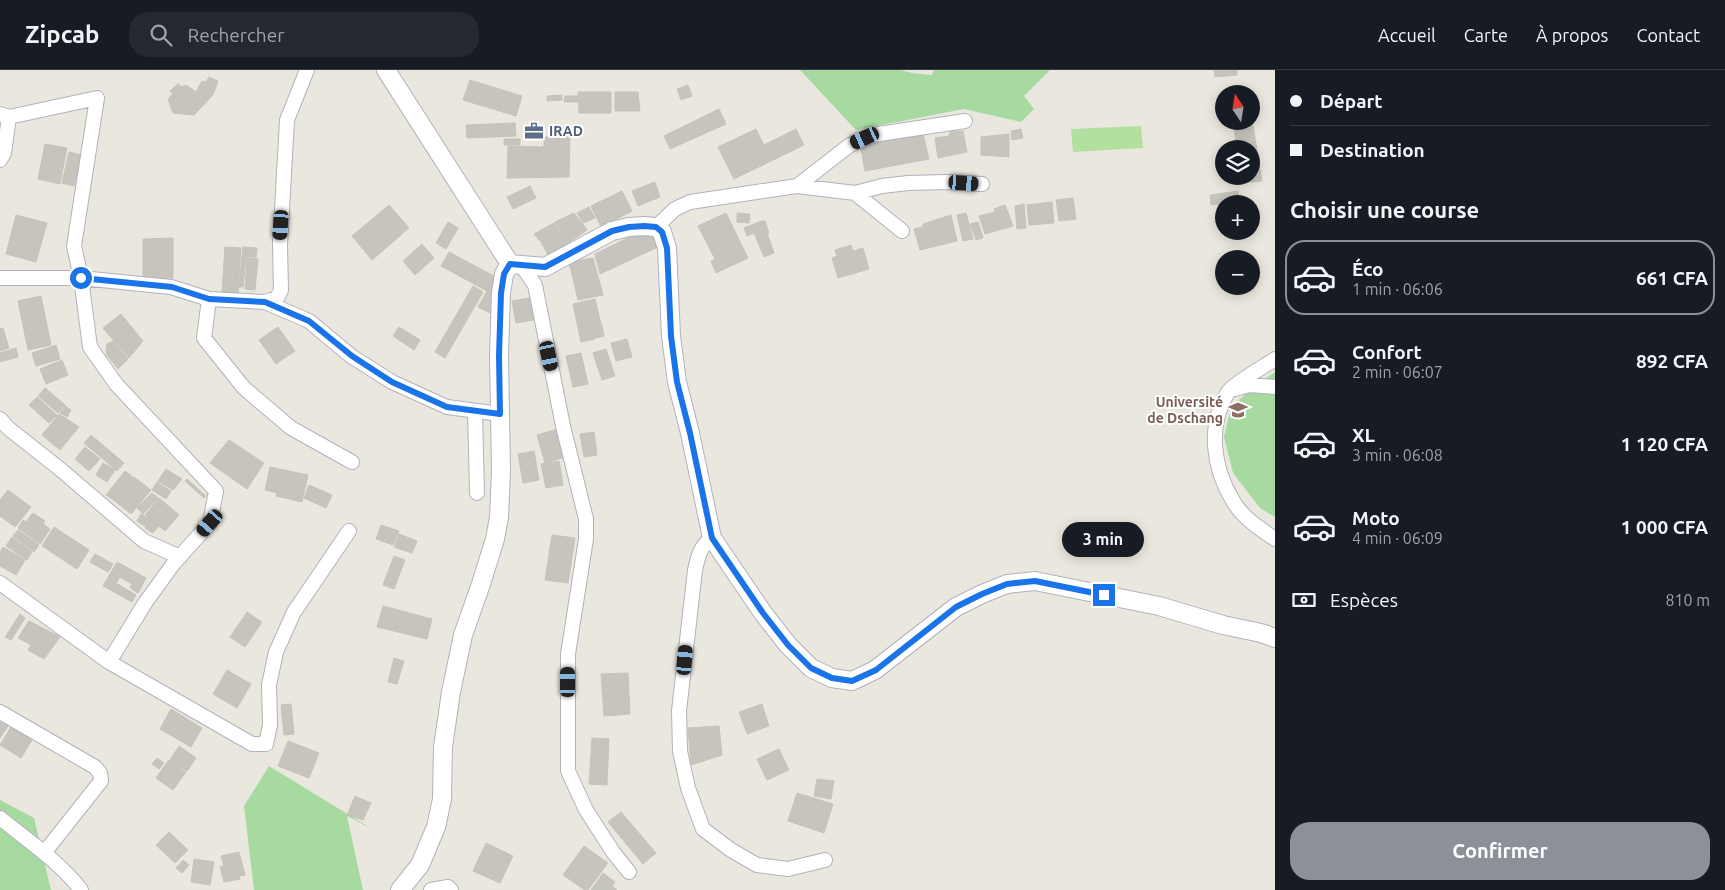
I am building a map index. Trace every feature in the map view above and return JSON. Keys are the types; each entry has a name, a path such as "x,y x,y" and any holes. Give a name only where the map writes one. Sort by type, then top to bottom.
{"street":[{"path":"265,302 277,298 281,290 280,245 287,120 306,70"},
{"path":"386,70 516,265 535,286 563,426 586,519 586,539 568,654 568,771 586,810 616,857 629,872"},
{"path":"0,160 4,153 4,116 97,98 74,246 81,278 90,347 116,384 216,491 210,523 180,557 145,603 109,662"},
{"path":"797,186 850,145 865,138 879,134 965,121"},
{"path":"656,227 675,209 690,202 797,186 855,194 882,186 908,183 946,182 982,184"},
{"path":"855,194 902,231"},
{"path":"400,890 420,865 436,827 442,799 443,747 451,692 463,635 484,575 499,517 501,471 499,356 501,293 504,274 516,265 545,267 612,231 644,226 656,227 662,232 667,248 671,336 677,382 690,433 712,538 763,613 788,645 811,668 832,678 852,681 876,670 956,607 1007,584 1035,581 1159,606 1275,638"},
{"path":"0,278 81,278 172,287 209,299 265,302 309,321 352,356 392,382 447,407 500,414"},
{"path":"209,299 204,338 244,388 291,428 352,462"},
{"path":"1275,359 1229,390 1217,416 1215,440 1218,469 1233,502 1257,528 1275,539"},
{"path":"1229,390 1249,385 1275,387"},
{"path":"475,411 477,493"},
{"path":"0,419 8,428 60,469 144,541 180,557"},
{"path":"0,583 109,662 252,744 266,744 270,725 269,685 276,652 294,612 349,531"},
{"path":"712,538 706,542 698,554 679,711 680,751 688,788 704,829 731,850 757,865 788,869 825,860"},
{"path":"0,712 95,767 100,773 101,781 44,854"},
{"path":"0,818 75,881 81,890"},
{"path":"431,890 448,887 451,890"}],"green space":[{"path":"800,70 901,70 932,75 934,70 1050,70 1024,96 1034,109 1021,122 964,109 856,130"},
{"path":"1141,126 1143,148 1073,152 1071,129"},
{"path":"1275,372 1275,517 1260,508 1233,473 1224,437 1231,407 1256,385"},
{"path":"269,766 372,829 347,816 363,890 254,890 244,806"},
{"path":"0,800 34,818 51,890 0,890"}],"building":[{"path":"1214,70 1237,70 1237,75 1215,77"},
{"path":"209,77 218,81 213,95 194,115 173,113 168,99 173,94 170,91 178,84 182,87 186,85 196,92 202,81 206,82"},
{"path":"470,80 522,96 516,116 463,100"},
{"path":"688,85 692,96 681,100 677,89"},
{"path":"578,92 611,92 611,113 579,113"},
{"path":"615,92 638,92 640,111 615,111"},
{"path":"562,95 562,100 547,101 547,96"},
{"path":"565,96 578,96 578,102 564,102"},
{"path":"719,109 726,124 670,149 664,136"},
{"path":"515,123 516,136 467,138 466,125"},
{"path":"756,129 764,145 796,129 804,145 734,179 718,147"},
{"path":"1021,129 1023,138 1012,140 1011,131"},
{"path":"1234,130 1254,130 1255,140 1236,140"},
{"path":"963,131 967,152 938,158 935,138 949,136 950,132"},
{"path":"923,134 929,159 865,171 860,144"},
{"path":"1009,134 1009,157 981,155 981,137"},
{"path":"544,137 570,137 569,177 507,178 508,146 544,147"},
{"path":"504,139 520,139 520,145 504,145"},
{"path":"45,144 67,148 60,184 38,179"},
{"path":"69,152 82,155 74,186 62,183"},
{"path":"655,182 660,197 638,206 632,191"},
{"path":"530,186 536,198 513,209 507,197"},
{"path":"622,191 632,211 601,227 591,206"},
{"path":"1238,191 1238,195 1215,195 1215,204 1211,205 1210,195"},
{"path":"1073,198 1076,219 1059,221 1056,200"},
{"path":"1052,202 1054,223 1029,225 1027,205"},
{"path":"1024,204 1026,228 1017,229 1015,206"},
{"path":"389,205 409,228 372,260 352,236"},
{"path":"1005,205 1013,226 985,234 979,216 995,212 994,209"},
{"path":"589,207 595,218 583,223 577,213"},
{"path":"574,213 587,230 568,243 555,222"},
{"path":"726,213 748,258 716,273 711,261 715,259 698,226"},
{"path":"737,213 750,214 749,223 737,222"},
{"path":"966,213 973,239 963,241 957,215"},
{"path":"16,215 47,223 36,262 6,254"},
{"path":"951,215 957,241 920,250 914,229"},
{"path":"765,221 774,253 764,257 754,233 747,236 744,228"},
{"path":"448,222 458,228 446,249 436,243"},
{"path":"978,222 983,238 976,240 970,224"},
{"path":"554,223 568,244 549,257 534,234"},
{"path":"648,228 658,247 600,274 595,254"},
{"path":"173,238 173,278 143,279 143,239"},
{"path":"422,244 434,258 415,275 403,261"},
{"path":"851,245 853,251 863,248 869,269 838,278 832,258 837,256 835,250"},
{"path":"225,247 241,248 238,293 222,292"},
{"path":"243,247 257,248 256,257 242,257"},
{"path":"449,252 507,283 490,313 478,307 487,291 441,266"},
{"path":"242,257 246,257 243,287 239,287"},
{"path":"247,258 258,259 255,290 245,289"},
{"path":"593,258 603,295 578,300 569,262"},
{"path":"473,286 483,292 445,358 435,352"},
{"path":"41,296 51,345 28,350 18,301"},
{"path":"534,297 538,319 516,323 512,301"},
{"path":"595,299 601,324 592,326 595,339 581,342 573,304"},
{"path":"121,314 143,341 129,358 103,328"},
{"path":"602,325 604,336 596,338 593,327"},
{"path":"278,327 295,351 276,364 259,340"},
{"path":"399,327 420,340 414,350 393,336"},
{"path":"3,328 9,348 0,351 0,329"},
{"path":"627,339 632,357 616,361 611,343"},
{"path":"113,341 128,359 118,369 107,355 107,344"},
{"path":"56,345 60,359 36,366 32,353"},
{"path":"16,348 18,357 0,362 0,353"},
{"path":"606,349 615,376 602,380 593,353"},
{"path":"581,353 588,384 573,387 566,356"},
{"path":"62,360 68,375 46,384 40,369"},
{"path":"45,388 65,405 58,413 38,396"},
{"path":"37,397 57,415 49,423 29,405"},
{"path":"65,406 71,410 67,417 60,413"},
{"path":"59,414 79,427 60,450 42,435"},
{"path":"561,428 569,456 545,463 537,435"},
{"path":"594,432 597,455 584,457 580,434"},
{"path":"91,435 124,463 117,471 84,443"},
{"path":"229,440 264,463 247,489 210,463"},
{"path":"85,447 100,459 89,471 75,459"},
{"path":"534,451 539,480 523,483 518,454"},
{"path":"559,461 563,485 546,488 541,464"},
{"path":"103,463 115,470 107,482 96,475"},
{"path":"270,467 308,475 302,502 276,496 277,493 265,490"},
{"path":"166,469 182,479 173,490 158,481"},
{"path":"125,471 133,477 115,501 106,495"},
{"path":"134,477 151,490 131,514 115,501"},
{"path":"187,479 206,496 204,498 185,481"},
{"path":"157,482 171,491 166,499 152,490"},
{"path":"309,485 332,495 326,508 304,498"},
{"path":"8,490 31,507 15,527 0,516 0,500"},
{"path":"152,493 158,498 143,514 137,508"},
{"path":"159,498 179,515 165,531 145,515"},
{"path":"33,513 45,521 43,524 50,529 40,544 18,528 23,520 26,522"},
{"path":"141,514 151,520 146,527 137,521"},
{"path":"151,521 159,526 153,533 145,528"},
{"path":"381,525 399,531 393,545 376,539"},
{"path":"54,527 89,550 77,569 42,546"},
{"path":"18,530 39,545 34,552 13,536"},
{"path":"399,534 417,541 412,553 394,547"},
{"path":"552,535 575,538 568,583 545,580"},
{"path":"12,537 32,552 27,560 6,546"},
{"path":"3,547 25,560 16,575 0,566 0,552"},
{"path":"95,554 113,564 108,572 90,562"},
{"path":"394,556 405,560 394,589 383,585"},
{"path":"117,562 146,578 138,593 130,588 132,584 120,577 116,583 136,595 132,602 103,586"},
{"path":"383,606 432,619 427,639 377,627"},
{"path":"247,612 262,622 245,647 230,637"},
{"path":"20,614 25,618 11,640 5,637"},
{"path":"29,621 60,637 44,659 28,650 31,645 18,638"},
{"path":"394,658 404,661 397,684 388,682"},
{"path":"227,670 251,684 237,708 213,694"},
{"path":"628,673 630,714 604,716 601,674"},
{"path":"291,704 294,734 284,735 281,705"},
{"path":"762,704 769,726 747,734 739,712"},
{"path":"171,709 202,728 191,747 160,729"},
{"path":"0,721 8,726 0,738"},
{"path":"719,726 722,755 691,765 688,728"},
{"path":"11,727 32,740 21,758 0,745"},
{"path":"592,738 609,739 607,785 589,784"},
{"path":"288,741 319,753 309,778 278,766"},
{"path":"179,746 196,758 187,771 170,760"},
{"path":"779,749 789,770 767,780 757,759"},
{"path":"157,758 164,763 159,769 152,764"},
{"path":"169,760 186,772 173,790 156,778"},
{"path":"817,779 834,781 831,799 814,796"},
{"path":"797,793 833,804 824,833 788,821"},
{"path":"355,796 371,803 363,820 347,815"},
{"path":"621,812 656,853 643,864 608,822"},
{"path":"169,832 188,850 175,863 156,845"},
{"path":"486,843 513,856 500,883 473,871"},
{"path":"584,846 608,863 588,890 585,890 563,875"},
{"path":"239,852 245,875 239,876 240,879 224,882 220,867 224,866 221,856"},
{"path":"194,859 214,862 210,885 191,882"},
{"path":"183,860 189,865 182,873 176,868"},
{"path":"603,873 615,882 612,886 617,890 591,890"}],"place":[{"name":"IRAD","path":"534,131"},
{"name":"Université de Dschang","path":"1238,410"}],"route":[{"path":"81,278 172,287 209,299 265,302 309,321 352,356 392,382 447,407 500,414 501,293 504,274 510,264 545,267 612,231 629,227 656,227 662,232 667,248 671,336 677,382 690,433 712,538 763,613 788,645 811,668 832,678 852,681 876,670 956,607 1007,584 1035,581 1104,595"}]}
